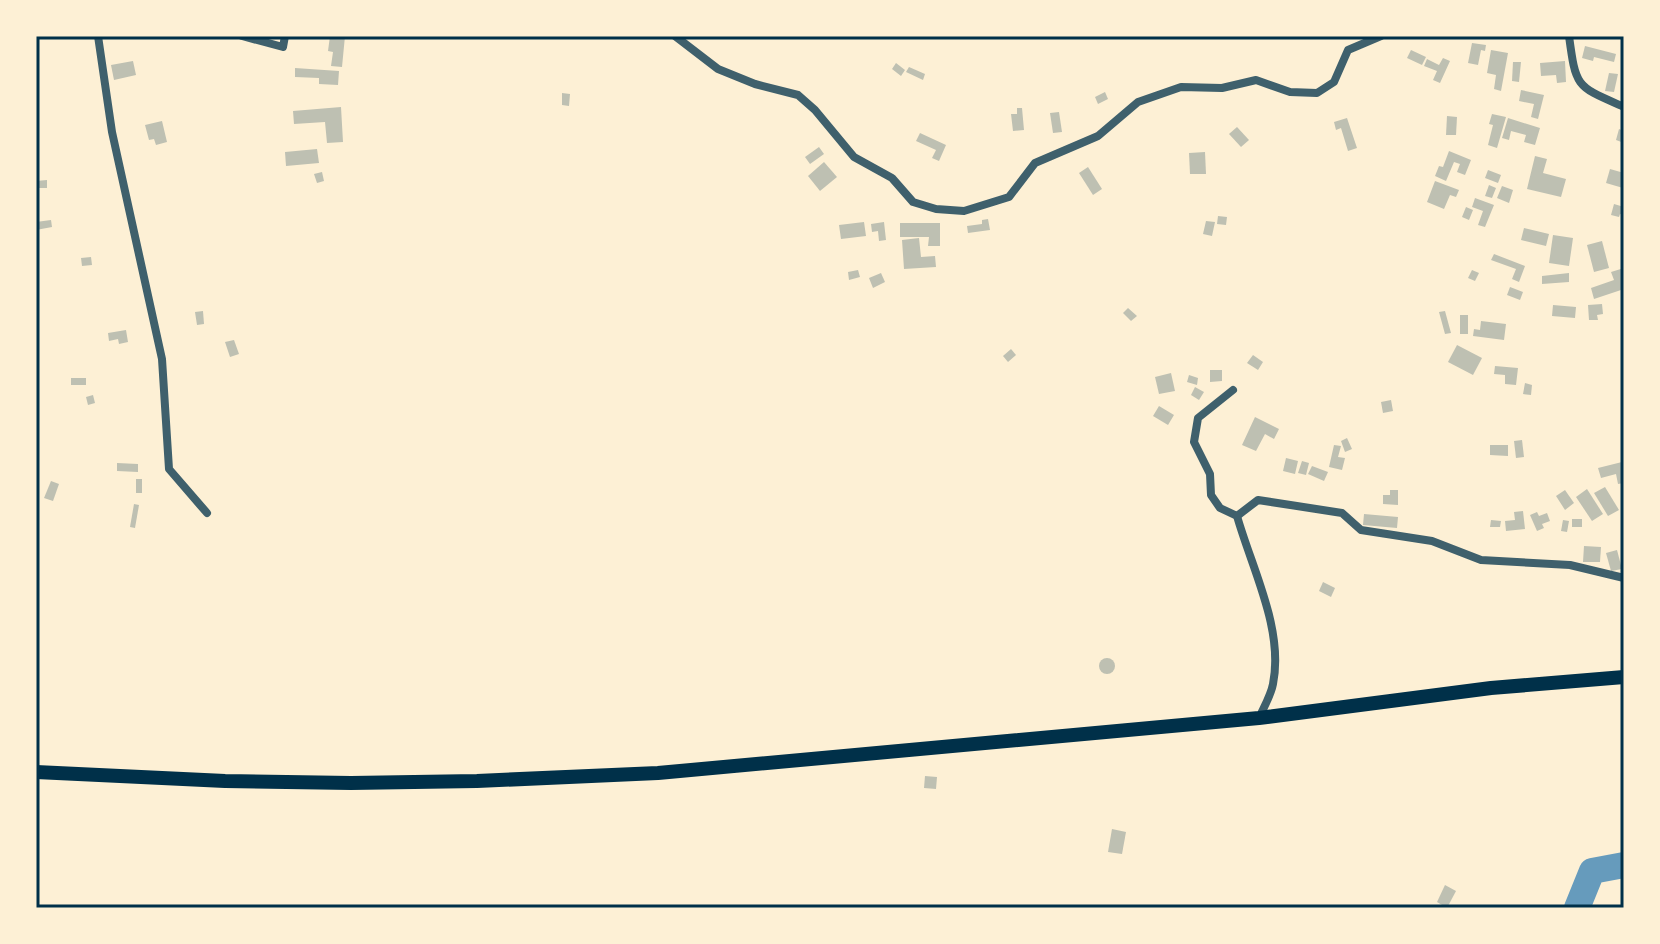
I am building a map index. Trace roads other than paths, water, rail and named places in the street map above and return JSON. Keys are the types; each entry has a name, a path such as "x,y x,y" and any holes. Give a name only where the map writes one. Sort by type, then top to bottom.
{"main road":[{"path":"36,772 272,782 563,778 793,763 1077,733 1259,718 1491,688 1624,677"}],"street":[{"path":"98,36 112,132 162,359 169,469 207,513"},
{"path":"242,36 283,47 285,36"},
{"path":"675,36 718,69 755,84 798,95 815,110 854,157 892,178 913,202 936,209 964,211 1009,197 1035,163 1098,136 1138,102 1181,87 1222,88 1256,80 1290,92 1317,93 1334,82 1348,50 1381,36"},
{"path":"1569,36 1574,75 1589,92 1624,107"},
{"path":"1233,390 1198,418 1194,442 1210,474 1211,495 1220,508 1237,516 1255,576 1270,612 1277,655 1273,687 1259,718"},
{"path":"1237,516 1258,500 1276,502 1342,513 1361,530 1432,541 1481,560 1570,565 1624,578"}],"waterway":[{"path":"1577,908 1592,871 1624,865"}]}
